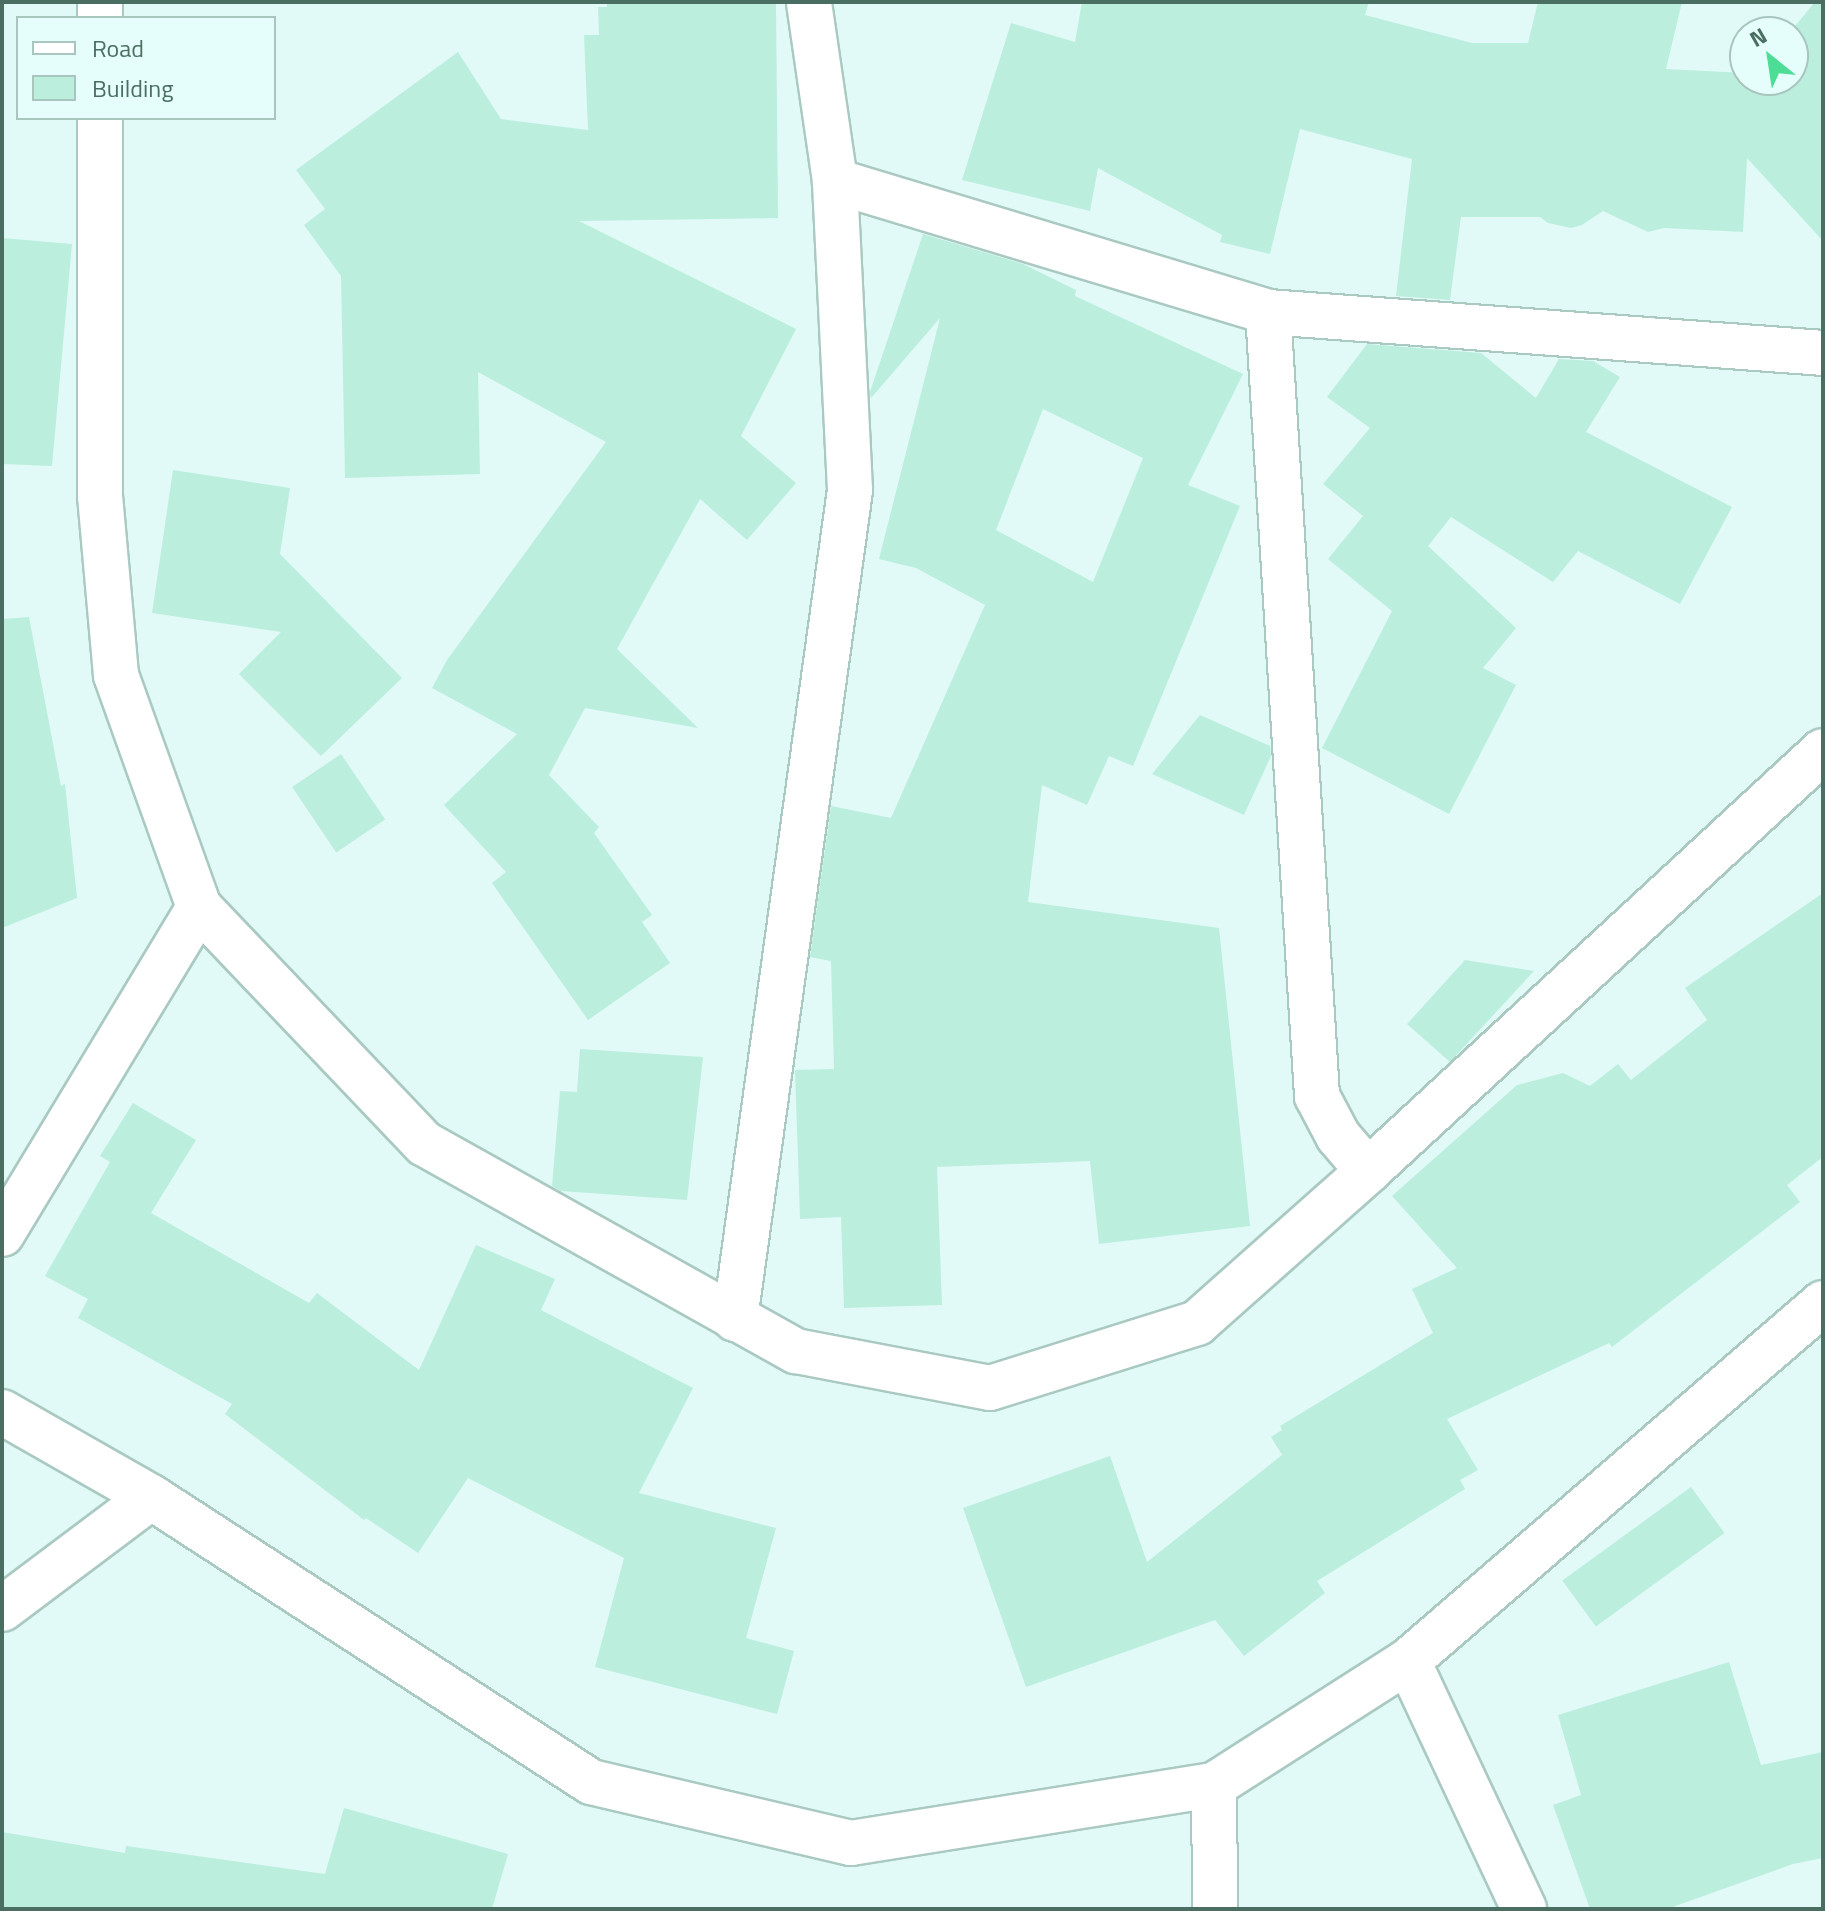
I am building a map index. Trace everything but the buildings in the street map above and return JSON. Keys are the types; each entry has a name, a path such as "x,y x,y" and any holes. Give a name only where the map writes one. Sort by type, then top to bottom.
{"street":[{"path":"735,1319 850,490 835,181 809,2"},
{"path":"100,120 100,497 116,675 199,907 425,1144 796,1351 990,1388 1197,1323 1368,1171 1823,751"},
{"path":"835,181 1268,312 1823,353"},
{"path":"1268,312 1317,1096 1338,1136 1368,1171"},
{"path":"2,1234 199,907"},
{"path":"2,1412 151,1497 591,1782 851,1843 1214,1785 1408,1661 1823,1303"},
{"path":"2,1609 151,1497"},
{"path":"1408,1661 1524,1909"},
{"path":"1214,1785 1215,1909"}]}
